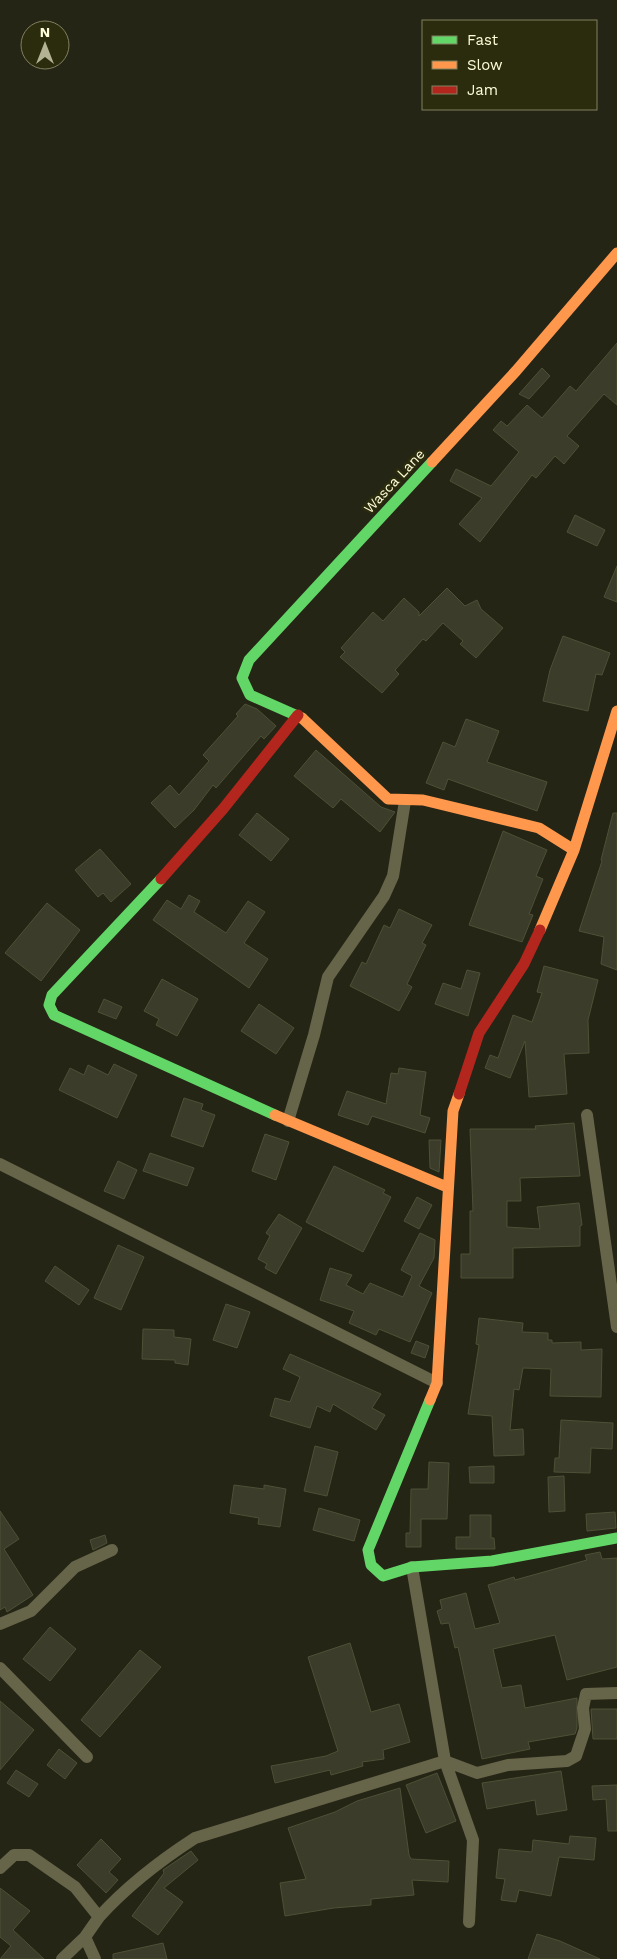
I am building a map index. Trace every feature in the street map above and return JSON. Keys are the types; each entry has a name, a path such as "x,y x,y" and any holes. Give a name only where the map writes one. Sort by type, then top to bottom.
{"street":[{"name":"Wasca Lane","path":"298,714 250,695 242,678 249,660 516,371 617,253"},
{"path":"617,711 574,850 524,964 479,1033 453,1111 447,1187 437,1383 368,1550 371,1566 383,1576 412,1568 492,1561 617,1538"},
{"path":"447,1187 288,1121 54,1014 49,1005 52,995 130,914 223,809 298,714 388,799 405,801 423,800 539,828 574,850"},
{"path":"288,1121 314,1035 328,977 384,896 393,876 405,801"},
{"path":"587,1115 617,1327"},
{"path":"0,1164 437,1383"},
{"path":"0,1624 31,1611 75,1568 112,1550"},
{"path":"412,1568 446,1761 473,1840 469,1922"},
{"path":"0,1668 87,1757"},
{"path":"62,1959 85,1937 115,1899 171,1854 196,1838 446,1761 477,1773 508,1765 567,1761 576,1756 585,1729 583,1708 586,1694 617,1693"},
{"path":"0,1868 14,1855 29,1855 75,1886 99,1917"},
{"path":"85,1937 95,1959"}],"building":[{"path":"617,343 617,405 604,394 567,436 579,446 564,464 555,456 536,478 532,475 480,542 459,524 482,498 450,481 456,469 491,486 519,452 493,430 501,421 507,426 527,405 542,418 570,386 576,391"},
{"path":"542,368 550,376 529,399 519,394"},
{"path":"575,515 605,530 597,546 567,532"},
{"path":"617,566 617,602 604,597"},
{"path":"447,588 465,606 477,600 481,609 503,628 476,658 460,644 463,641 443,623 426,641 423,639 395,670 399,674 382,693 340,657 345,652 341,648 373,612 383,621 404,598 419,612 419,616"},
{"path":"563,636 610,653 602,675 596,674 588,711 543,701 550,670"},
{"path":"245,704 257,709 276,726 264,739 261,736 216,788 213,785 194,810 175,828 151,803 170,785 179,795 209,761 203,755 238,716 236,714"},
{"path":"466,719 499,731 487,762 547,782 537,811 448,779 444,790 426,783 443,742 455,747"},
{"path":"316,750 381,807 395,812 380,832 341,799 333,808 294,776"},
{"path":"257,813 289,839 271,861 239,835"},
{"path":"613,813 617,813 617,970 601,964 604,937 579,931 602,861"},
{"path":"503,831 547,850 536,876 543,879 529,914 533,915 522,942 469,925"},
{"path":"100,849 131,884 111,902 103,893 98,897 75,870"},
{"path":"189,895 200,901 194,912 226,933 248,901 265,912 244,943 268,959 249,988 153,920 167,900 181,909"},
{"path":"47,903 80,930 41,981 5,953"},
{"path":"399,909 432,925 422,943 426,945 407,984 412,987 399,1011 350,986 362,962 366,964 384,925 390,928"},
{"path":"544,966 598,980 588,1020 589,1053 564,1054 567,1094 529,1097 525,1041 510,1078 485,1068 490,1055 498,1058 513,1015 532,1022 542,993 537,992"},
{"path":"467,970 480,973 468,1016 435,1004 443,983 461,989"},
{"path":"162,979 198,999 177,1036 156,1025 159,1019 144,1011"},
{"path":"104,999 122,1007 116,1019 98,1012"},
{"path":"259,1004 294,1028 276,1054 241,1031"},
{"path":"114,1064 137,1075 117,1118 59,1090 70,1068 84,1075 88,1065 108,1075"},
{"path":"399,1068 426,1072 420,1115 430,1118 425,1133 372,1116 368,1125 338,1115 347,1091 386,1104 391,1073 398,1074"},
{"path":"184,1098 203,1104 201,1110 215,1115 203,1147 171,1136"},
{"path":"574,1123 580,1176 520,1178 521,1201 507,1201 507,1227 540,1229 537,1207 579,1203 582,1225 580,1226 580,1246 513,1248 513,1278 461,1278 461,1254 470,1254 470,1211 473,1211 470,1129 536,1129 535,1126"},
{"path":"265,1134 289,1142 276,1180 252,1171"},
{"path":"429,1140 441,1140 439,1172 430,1168"},
{"path":"150,1153 194,1168 187,1186 143,1171"},
{"path":"118,1161 137,1170 124,1199 104,1191"},
{"path":"334,1166 385,1190 383,1193 391,1197 363,1252 306,1222"},
{"path":"417,1197 432,1205 419,1229 404,1221"},
{"path":"279,1214 302,1228 276,1274 265,1268 267,1264 258,1259 270,1236 266,1233"},
{"path":"420,1233 435,1240 434,1258 419,1286 432,1293 410,1342 379,1329 376,1335 349,1323 354,1311 320,1300 330,1268 352,1275 346,1285 363,1294 370,1283 403,1297 412,1276 401,1270"},
{"path":"118,1245 144,1257 121,1310 94,1298"},
{"path":"55,1266 89,1290 79,1305 45,1281"},
{"path":"226,1304 250,1312 237,1348 213,1340"},
{"path":"479,1318 523,1323 522,1332 548,1333 548,1340 552,1340 552,1343 581,1342 581,1350 602,1349 601,1397 550,1396 551,1369 523,1368 519,1390 514,1389 510,1430 523,1429 524,1455 494,1456 492,1416 468,1414 479,1345 476,1344"},
{"path":"143,1329 174,1330 174,1337 191,1339 188,1365 175,1363 175,1360 142,1359"},
{"path":"416,1341 429,1346 425,1358 411,1353"},
{"path":"290,1354 381,1394 372,1408 385,1415 376,1430 333,1404 330,1412 317,1406 310,1428 270,1416 275,1398 290,1402 300,1377 283,1369"},
{"path":"561,1420 613,1423 612,1449 591,1448 590,1473 554,1472 555,1458 559,1458"},
{"path":"315,1446 338,1452 327,1496 304,1491"},
{"path":"429,1462 449,1463 447,1519 421,1519 421,1547 406,1547 406,1533 410,1533 411,1489 428,1489"},
{"path":"494,1466 494,1483 470,1483 469,1467"},
{"path":"564,1476 565,1511 549,1512 548,1477"},
{"path":"234,1485 264,1489 264,1485 286,1489 280,1527 258,1524 259,1518 230,1513"},
{"path":"319,1508 360,1520 354,1541 313,1530"},
{"path":"0,1511 19,1539 4,1549 33,1595 7,1612 5,1607 0,1610"},
{"path":"615,1512 616,1528 587,1531 586,1514"},
{"path":"470,1515 491,1515 491,1538 494,1538 495,1549 456,1549 456,1537 470,1537"},
{"path":"105,1535 107,1543 93,1550 90,1540"},
{"path":"600,1552 602,1559 617,1558 617,1667 567,1680 555,1635 493,1649 502,1688 521,1685 525,1708 577,1698 577,1728 575,1734 528,1742 530,1749 482,1759 458,1647 455,1648 449,1623 441,1624 437,1611 442,1609 440,1600 466,1593 475,1629 500,1623 488,1585 514,1577 515,1580 587,1560 585,1555"},
{"path":"50,1627 76,1649 50,1681 23,1659"},
{"path":"350,1643 371,1712 399,1704 410,1742 383,1750 384,1759 362,1762 363,1766 331,1775 330,1770 275,1783 271,1766 326,1756 338,1751 308,1657"},
{"path":"140,1650 161,1667 100,1737 81,1720"},
{"path":"0,1701 34,1730 0,1770"},
{"path":"591,1709 617,1709 617,1739 593,1739"},
{"path":"59,1749 77,1763 65,1779 47,1765"},
{"path":"16,1770 38,1784 29,1797 7,1783"},
{"path":"561,1771 567,1810 537,1815 535,1800 487,1809 482,1783"},
{"path":"437,1773 456,1821 426,1833 406,1785"},
{"path":"617,1785 617,1831 608,1831 606,1799 593,1800 592,1786"},
{"path":"400,1788 411,1859 449,1861 448,1882 412,1880 414,1895 371,1899 371,1905 334,1908 285,1916 280,1883 306,1879 288,1828 335,1812 357,1801"},
{"path":"570,1836 596,1838 594,1860 559,1857 551,1896 519,1890 516,1902 501,1900 505,1879 496,1878 499,1849 532,1852 533,1840 569,1844"},
{"path":"101,1839 121,1859 109,1872 118,1880 106,1893 77,1865"},
{"path":"191,1851 198,1860 164,1888 183,1902 158,1935 132,1916 164,1873 163,1870"},
{"path":"0,1888 30,1911 13,1930 44,1959 0,1959 11,1946 0,1937"},
{"path":"537,1934 560,1941 600,1959 528,1959"},
{"path":"163,1943 167,1959 113,1959 113,1954"}],"traffic: fast":[{"path":"302,718 250,695 242,678 249,660 432,462"},
{"path":"161,879 52,995 49,1005 54,1015 275,1115"},
{"path":"430,1400 368,1550 371,1565 383,1576 412,1567 492,1561 617,1538"}],"traffic: slow":[{"path":"432,462 516,371 617,253"},
{"path":"540,930 574,850 617,711"},
{"path":"302,718 388,799 423,800 539,828 574,850"},
{"path":"430,1400 437,1383 453,1111 459,1094"},
{"path":"275,1115 447,1187"}],"traffic: jam":[{"path":"161,879 223,809 298,715"},
{"path":"459,1094 479,1033 524,964 540,930"}]}
